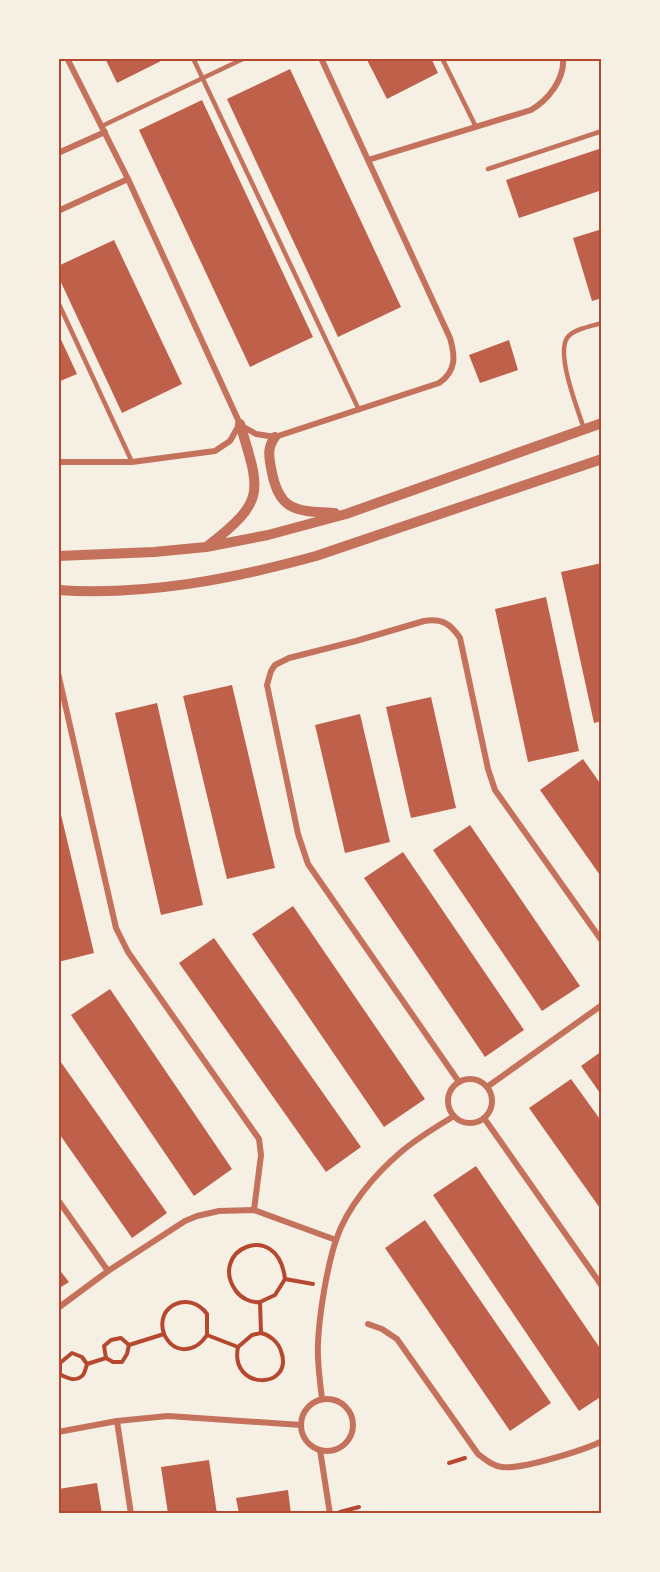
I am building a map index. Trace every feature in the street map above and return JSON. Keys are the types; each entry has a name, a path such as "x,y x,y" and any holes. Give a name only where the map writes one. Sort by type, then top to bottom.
{"street":[{"path":"67,58 128,179 240,424 252,467 255,485 254,500 234,526 206,547"},
{"path":"240,424 256,434 275,437 440,383 447,378 454,364 450,338 321,58"},
{"path":"368,160 531,110 547,98 562,72 563,58"},
{"path":"58,153 103,129"},
{"path":"58,211 128,179"},
{"path":"58,556 154,552 206,547 268,535 346,514 602,423"},
{"path":"58,462 132,462 215,451 230,441 240,424"},
{"path":"275,437 270,444 269,453 277,492 282,500 297,509 346,514"},
{"path":"58,590 154,589 203,582 284,565 327,553 602,459"},
{"path":"459,1082 314,874 305,856 297,834 267,685 268,677 275,665 289,658 434,619 443,620 455,630 460,638 488,769 495,790 602,941"},
{"path":"58,673 116,928 128,952 259,1139 261,1155 254,1210"},
{"path":"487,1087 602,1005"},
{"path":"474,1080 487,1087 492,1099 489,1113 478,1122 466,1122 454,1116 449,1098 454,1086 459,1082 474,1080"},
{"path":"322,1399 318,1346 326,1287 336,1240 358,1199 388,1163 402,1150 454,1116"},
{"path":"484,1118 602,1286"},
{"path":"58,1200 108,1271"},
{"path":"58,1308 108,1271 185,1221 197,1216 219,1211 254,1210 336,1240"},
{"path":"368,1324 382,1329 397,1339 478,1454 494,1465 519,1466 602,1441"},
{"path":"322,1399 339,1401 346,1406 353,1421 350,1438 336,1449 320,1450 306,1440 301,1425 302,1416 307,1408 322,1399"},
{"path":"58,1432 117,1421 168,1416 301,1425"},
{"path":"117,1421 131,1514"},
{"path":"320,1450 330,1514"}],"lane":[{"path":"193,58 359,410"},
{"path":"103,129 245,58"},
{"path":"442,58 476,127"},
{"path":"488,169 602,131"},
{"path":"58,302 132,462"},
{"path":"584,429 565,366 564,351 567,338 574,333 602,323"}],"path":[{"path":"249,1245 266,1247 273,1250 282,1261 285,1279 275,1295 260,1302 254,1302 242,1297 232,1285 229,1268 237,1252 249,1245"},
{"path":"285,1279 326,1287"},
{"path":"189,1302 200,1306 207,1314 207,1335 197,1347 183,1350 168,1341 161,1321 164,1314 174,1305 189,1302"},
{"path":"260,1302 261,1333"},
{"path":"261,1333 270,1337 281,1350 283,1360 282,1370 274,1377 259,1381 245,1375 237,1358 238,1347 252,1335 261,1333"},
{"path":"129,1345 164,1334"},
{"path":"207,1335 238,1347"},
{"path":"106,1358 104,1346 111,1340 121,1338 129,1345"},
{"path":"87,1364 106,1358 113,1362 122,1362 129,1345"},
{"path":"72,1353 82,1357 87,1364 80,1377 70,1379 59,1372 60,1363 72,1353"},
{"path":"336,1514 359,1507"}],"building":[{"path":"105,58 167,58 117,83"},
{"path":"366,58 431,58 438,73 387,99"},
{"path":"290,69 401,307 338,337 227,99"},
{"path":"202,100 313,337 250,367 139,130"},
{"path":"602,148 602,190 519,218 506,180"},
{"path":"602,229 602,298 592,301 573,238"},
{"path":"114,240 182,384 122,413 58,276 58,266"},
{"path":"58,333 77,374 58,382"},
{"path":"509,340 518,370 480,383 469,355"},
{"path":"602,563 602,721 594,723 561,572"},
{"path":"546,597 579,751 528,762 495,609"},
{"path":"232,685 275,868 227,879 183,696"},
{"path":"431,697 456,808 411,818 386,707"},
{"path":"157,703 203,905 161,915 115,713"},
{"path":"360,714 390,842 345,853 315,725"},
{"path":"583,759 602,786 602,878 540,790"},
{"path":"58,802 94,953 58,962"},
{"path":"470,825 580,986 542,1011 433,850"},
{"path":"403,852 524,1030 485,1057 364,878"},
{"path":"293,906 425,1099 384,1127 252,934"},
{"path":"214,938 361,1147 326,1172 179,963"},
{"path":"110,989 232,1169 194,1196 71,1015"},
{"path":"602,1051 602,1096 581,1066"},
{"path":"58,1058 167,1213 132,1238 58,1132"},
{"path":"571,1079 602,1122 602,1211 529,1108"},
{"path":"476,1166 602,1351 602,1396 579,1411 433,1195"},
{"path":"425,1220 551,1403 510,1431 385,1248"},
{"path":"58,1268 69,1282 58,1289"},
{"path":"209,1460 217,1514 168,1514 161,1467"},
{"path":"97,1483 102,1514 58,1514 58,1489"},
{"path":"288,1490 291,1514 239,1514 236,1498"}]}
